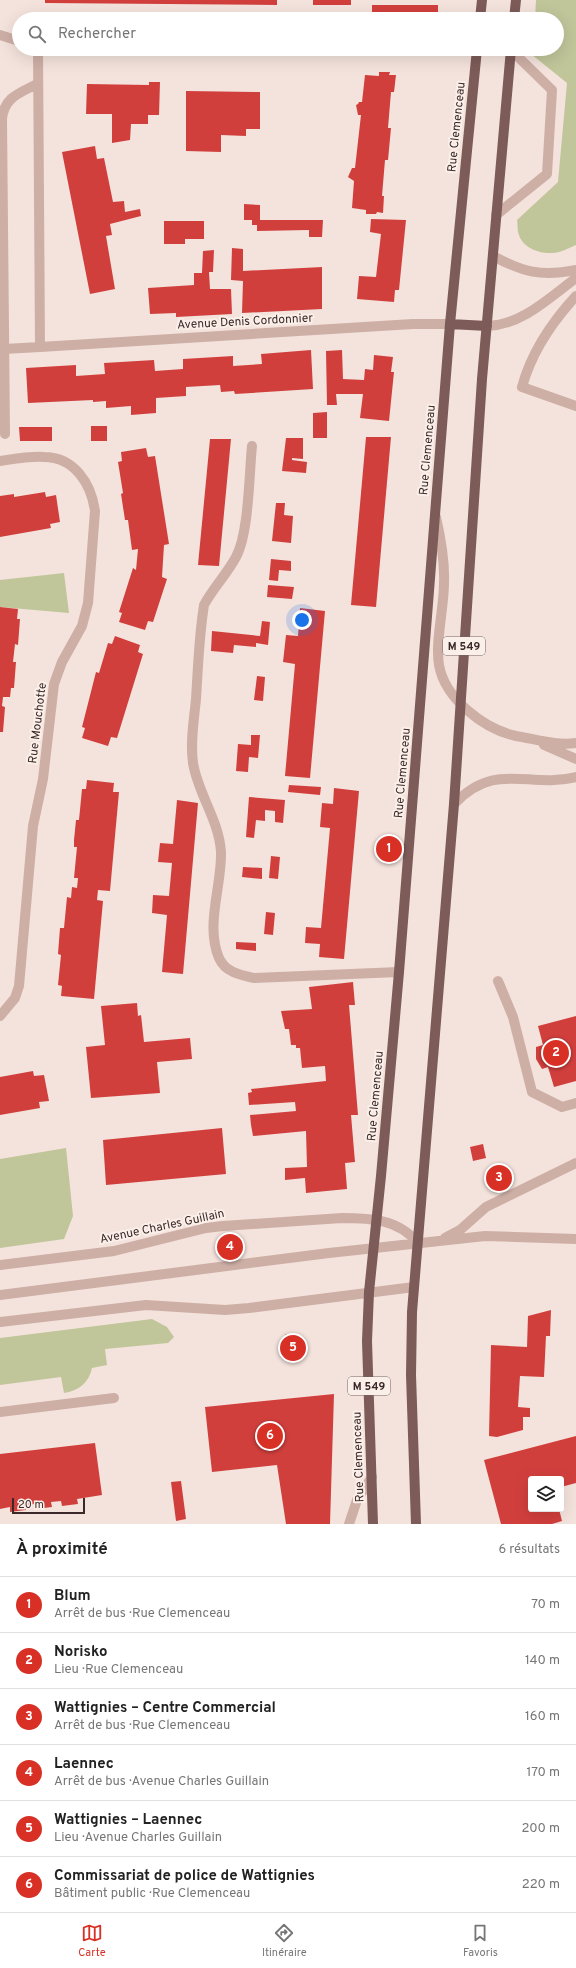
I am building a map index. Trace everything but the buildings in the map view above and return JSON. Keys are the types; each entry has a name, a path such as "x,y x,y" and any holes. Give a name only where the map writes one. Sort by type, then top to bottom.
{"main road":[{"path":"481,12 482,0"},
{"path":"515,12 516,0"},
{"name":"Rue Clemenceau","path":"373,1524 367,1341 369,1292 399,972 450,324 476,56"},
{"name":"M 549","path":"416,1524 411,1362 414,1287 454,804 487,326 510,56"},
{"path":"450,324 487,326"}],"street":[{"path":"0,35 12,39"},
{"path":"38,56 40,347"},
{"path":"496,215 546,174 552,90 517,56"},
{"path":"5,434 3,108 8,100 37,84"},
{"path":"493,256 516,268 537,274 551,274 576,270"},
{"path":"487,326 498,326 525,316 576,278"},
{"path":"576,296 538,348 531,361 522,387 576,406"},
{"name":"Avenue Denis Cordonnier","path":"4,349 413,324 450,324"},
{"path":"252,446 244,539 236,557 204,605 192,750 198,780 212,814 221,852 214,930 215,947 219,959 227,969 238,975 254,978 399,972"},
{"name":"Rue Mouchotte","path":"0,461 45,456 63,461 82,475 93,500 95,511 88,603 82,626 62,662 54,684 43,779 33,826 19,986 15,998 0,1016"},
{"path":"435,513 443,549 444,567 439,665 447,686 460,703 478,720 489,726 509,734 532,739 555,743 576,743"},
{"path":"532,739 576,759"},
{"path":"454,804 464,794 480,783 497,779 516,777 557,780 576,777"},
{"path":"498,980 513,1017 532,1092 562,1107 576,1103"},
{"path":"418,1243 449,1236 460,1230 486,1207 576,1163"},
{"name":"Avenue Charles Guillain","path":"0,1265 114,1251 206,1228 342,1218 376,1220 400,1227 418,1243"},
{"path":"0,1295 373,1248 498,1235 576,1239"},
{"path":"0,1322 146,1305 233,1309 414,1287"},
{"path":"0,1412 114,1398"},
{"path":"349,1524 357,1500 372,1477"}],"green space":[{"path":"536,0 576,0 576,245 555,253 537,251 528,247 521,240 518,233 517,220 558,182 567,83 533,56 564,56 564,12 535,12"},
{"path":"64,573 69,613 0,607 0,580"},
{"path":"66,1148 73,1216 64,1239 0,1248 0,1159"},
{"path":"152,1319 167,1327 174,1337 168,1343 105,1349 107,1365 92,1368 86,1382 74,1390 64,1393 61,1377 0,1385 0,1338"}],"place":[{"name":"Blum","path":"389,849"},
{"name":"Norisko","path":"556,1053"},
{"name":"Wattignies – Centre Commercial","path":"499,1178"},
{"name":"Laennec","path":"230,1247"},
{"name":"Wattignies – Laennec","path":"293,1348"},
{"name":"Commissariat de police de Wattignies","path":"270,1436"}]}
